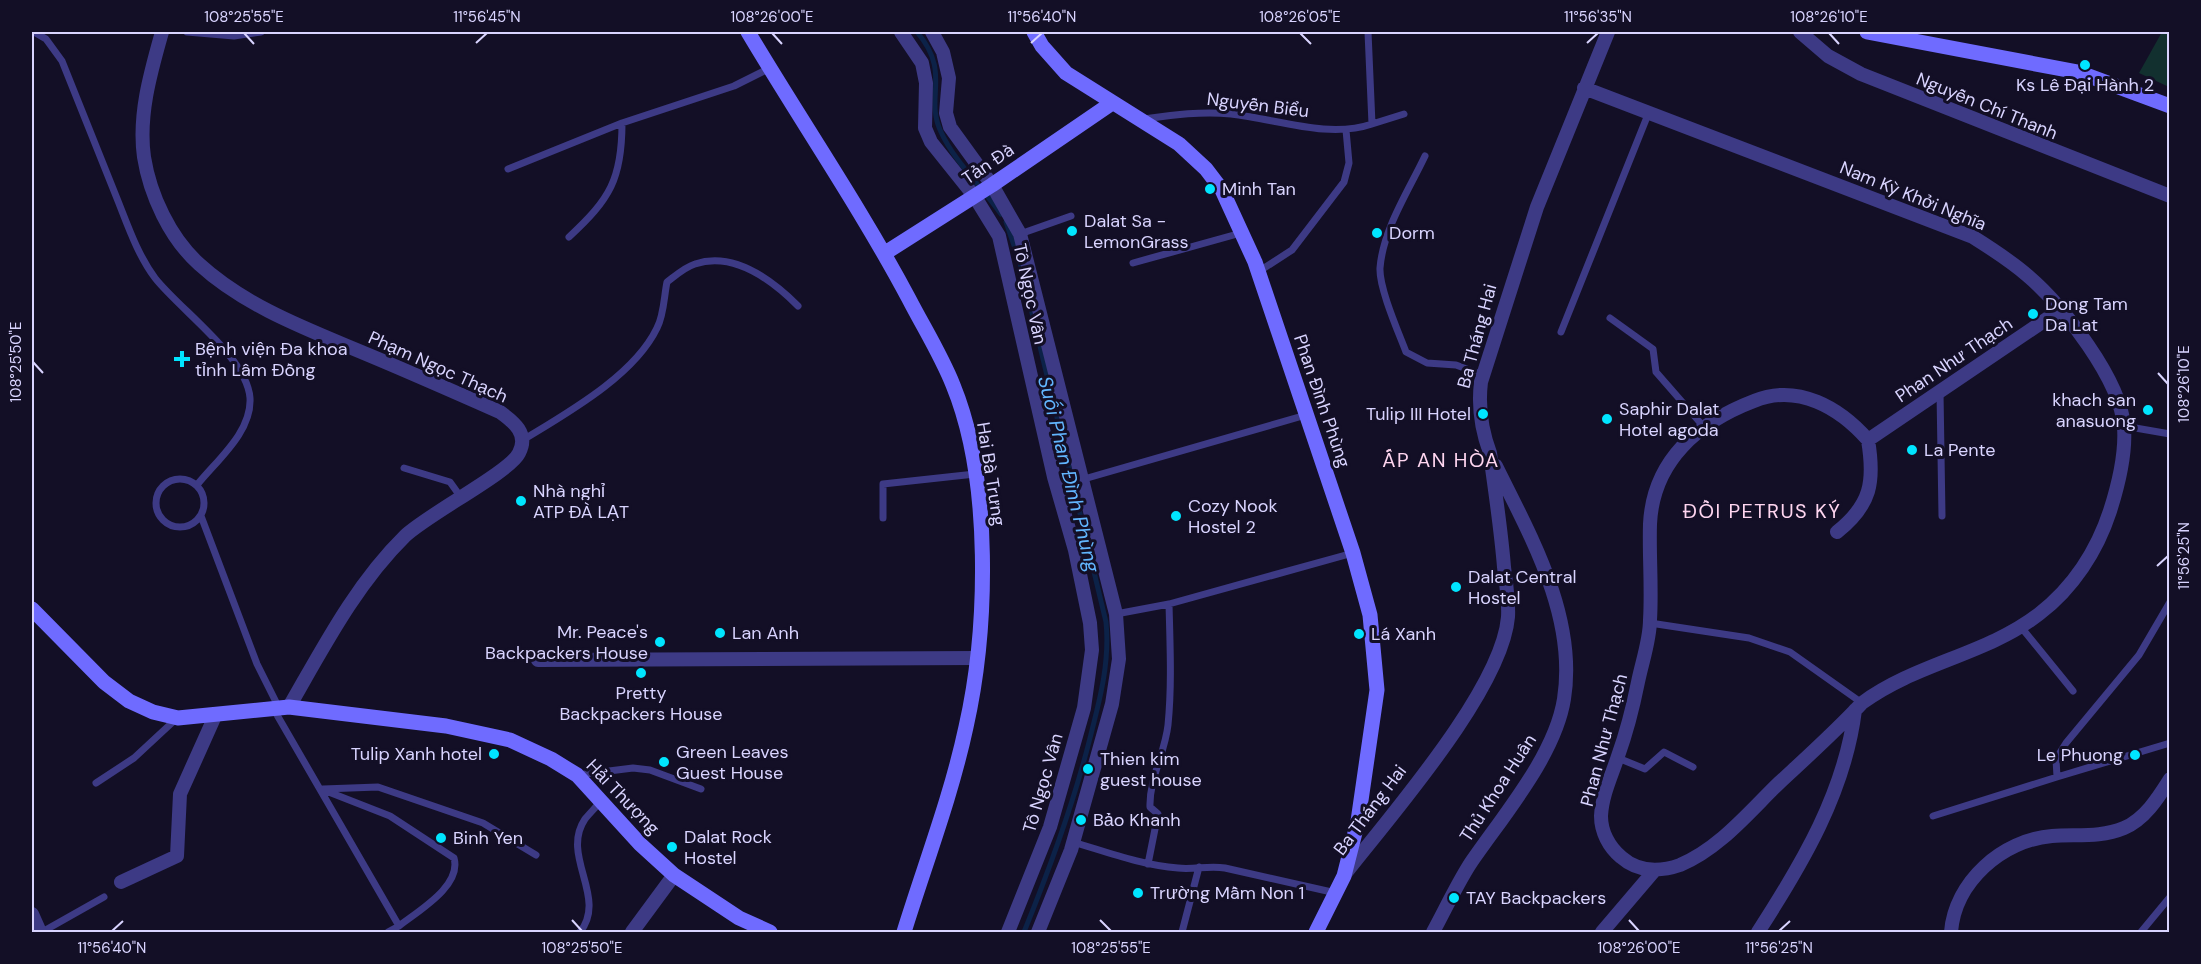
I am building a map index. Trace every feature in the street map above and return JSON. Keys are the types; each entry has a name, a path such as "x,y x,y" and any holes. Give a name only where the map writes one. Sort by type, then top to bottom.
{"street":[{"name":"Phạm Ngọc Thạch","path":"162,32 149,78 144,121 144,154 149,183 163,216 192,256 223,284 257,305 500,412 519,429 523,440"},
{"name":"Hai Bà Trưng","path":"748,32 885,253 939,353 954,388 975,474 982,543 977,657 966,727 951,784 904,933"},
{"name":"Tô Ngọc Vân","path":"902,32 922,63 926,83 926,128 931,142 975,197 999,236 1054,477 1076,550 1090,623 1092,650 1084,708 1050,827 1008,933"},
{"name":"Tô Ngọc Vân","path":"932,32 943,52 949,78 946,113 950,127 992,185 1020,234 1084,479 1116,614 1119,659 1112,704 1073,842 1038,933"},
{"name":"Phan Đình Phùng","path":"1034,32 1042,46 1066,73 1179,144 1206,169 1222,190 1244,233 1353,553 1370,615 1377,690 1358,821 1344,876"},
{"name":"Ba Tháng Hai","path":"1316,933 1344,876 1462,720 1486,682 1501,645 1508,617 1500,524 1490,453 1483,434 1479,403 1483,375 1534,215 1608,32"},
{"name":"Nguyễn Chí Thanh","path":"1800,32 1828,56 1862,74 2169,196"},
{"path":"1867,32 2078,72 2169,106"},
{"name":"Nam Kỳ Khởi Nghĩa","path":"1584,88 1973,237 2006,257 2030,277 2060,310 2108,379 2124,426 2116,494 2104,530 2086,562 2062,595 2021,627 1984,647 1904,677 1882,688 1859,707"},
{"name":"Tản Đà","path":"885,253 975,197 1112,103"},
{"name":"Phan Như Thạch","path":"1654,871 1627,862 1611,848 1604,833 1601,816 1604,799 1630,722 1650,623 1650,522 1655,495 1667,466 1691,436 1724,412 1767,395 1807,398 1832,407 1854,424 1868,440 2060,310"},
{"path":"280,708 384,560 420,522 504,468 519,454 523,440"},
{"path":"1837,532 1856,517 1865,502 1870,484 1871,462 1868,440"},
{"name":"Thủ Khoa Huân","path":"1433,933 1468,867 1550,741 1564,700 1566,663 1558,609 1541,561 1490,453"},
{"name":"Hải Thượng","path":"32,609 104,682 129,701 153,712 178,718 280,708 446,726 510,740 551,759 577,775 640,844 674,875 739,918 770,933"},
{"path":"538,660 977,657"},
{"path":"1602,933 1654,871 1680,865 1716,844 1859,707"},
{"path":"1758,933 1813,839 1833,796 1850,749 1859,707"},
{"path":"122,882 177,856 180,794 215,716"},
{"path":"1951,933 1960,898 1977,872 1999,855 2025,841 2050,836 2105,835 2126,827 2149,810 2169,779"},
{"path":"632,933 674,875"},
{"path":"32,914 41,933"}],"lane":[{"path":"34,32 46,39 62,61 136,244 155,277 212,335 240,372 250,395 250,415 244,428 197,484"},
{"path":"187,32 234,36 261,32"},
{"path":"1368,32 1372,124"},
{"path":"508,169 622,123 734,86 770,68"},
{"path":"1561,332 1649,112"},
{"name":"Nguyễn Biểu","path":"1141,120 1190,113 1230,114 1346,130 1404,114"},
{"path":"569,237 604,201 615,178 622,158 622,123"},
{"path":"1258,272 1292,250 1344,182 1349,163 1346,130"},
{"path":"1425,156 1385,242 1380,270 1390,310 1406,352 1427,363 1456,365 1483,375"},
{"path":"1020,234 1071,216"},
{"path":"1133,263 1244,233"},
{"path":"523,440 593,394 642,351 658,326 667,282 693,264 721,260 752,270 778,286 798,306"},
{"path":"1610,318 1653,349 1656,372 1704,427"},
{"path":"1940,391 1942,516"},
{"path":"1084,479 1306,415"},
{"path":"2124,426 2169,434"},
{"path":"404,468 450,482 460,496"},
{"path":"883,518 883,484 975,474"},
{"path":"201,516 188,525 173,526 160,518 155,503 159,489 173,479 182,478 197,484 204,499 201,516 257,664 321,789 399,926"},
{"path":"1116,614 1169,604 1353,553"},
{"path":"2057,777 2056,759 2061,751 2139,655 2169,602"},
{"path":"1148,864 1158,814 1150,807 1150,791 1157,773 1168,727 1171,660 1169,604"},
{"path":"1650,623 1749,638 1790,652 1859,707"},
{"path":"2021,627 2073,691"},
{"path":"96,783 134,758 178,718"},
{"path":"1933,816 2169,743"},
{"path":"1618,758 1644,769 1664,752 1693,767"},
{"path":"577,775 633,768 650,770 701,789"},
{"path":"321,789 378,787 483,823 536,855"},
{"path":"321,789 390,816 454,858 456,866 452,878 433,899 388,933"},
{"path":"580,933 586,924 590,903 577,858 579,833 585,820 601,801"},
{"path":"1073,842 1148,864 1180,869 1225,868 1336,893"},
{"path":"1182,933 1199,867"},
{"path":"41,933 104,897"},
{"path":"2141,933 2169,897"}],"green space":[{"path":"2162,32 2169,32 2169,87 2139,73"}],"waterway":[{"name":"Suối Phan Đình Phùng","path":"917,32 933,60 935,107 941,132 961,164 1001,214"},
{"name":"Suối Phan Đình Phùng","path":"1006,222 1020,263 1106,622 1107,637 1103,680 1076,788 1024,932"}],"place":[{"name":"Ks Lê Đại Hành 2","path":"2085,65"},
{"name":"Minh Tan","path":"1210,189"},
{"name":"Dalat Sa - LemonGrass","path":"1072,231"},
{"name":"Dorm","path":"1377,233"},
{"name":"Dong Tam Da Lat","path":"2033,314"},
{"name":"Bệnh viện Đa khoa tỉnh Lâm Đồng","path":"182,359"},
{"name":"khach san anasuong","path":"2148,410"},
{"name":"Tulip III Hotel","path":"1483,414"},
{"name":"Saphir Dalat Hotel agoda","path":"1607,419"},
{"name":"La Pente","path":"1912,450"},
{"name":"Nhà nghỉ ATP ĐÀ LẠT","path":"521,501"},
{"name":"Cozy Nook Hostel 2","path":"1176,516"},
{"name":"Dalat Central Hostel","path":"1456,587"},
{"name":"Lan Anh","path":"720,633"},
{"name":"Lá Xanh","path":"1359,634"},
{"name":"Mr. Peace's Backpackers House","path":"660,642"},
{"name":"Pretty Backpackers House","path":"641,673"},
{"name":"Tulip Xanh hotel","path":"494,754"},
{"name":"Le Phuong","path":"2135,755"},
{"name":"Green Leaves Guest House","path":"664,762"},
{"name":"Thien kim guest house","path":"1088,769"},
{"name":"Bảo Khanh","path":"1081,820"},
{"name":"Binh Yen","path":"441,838"},
{"name":"Dalat Rock Hostel","path":"672,847"},
{"name":"Trường Mầm Non 1","path":"1138,893"},
{"name":"TAY Backpackers","path":"1454,898"}],"district":[{"name":"ẤP AN HÒA","path":"1441,460"},
{"name":"ĐỒI PETRUS KÝ","path":"1762,511"}]}
